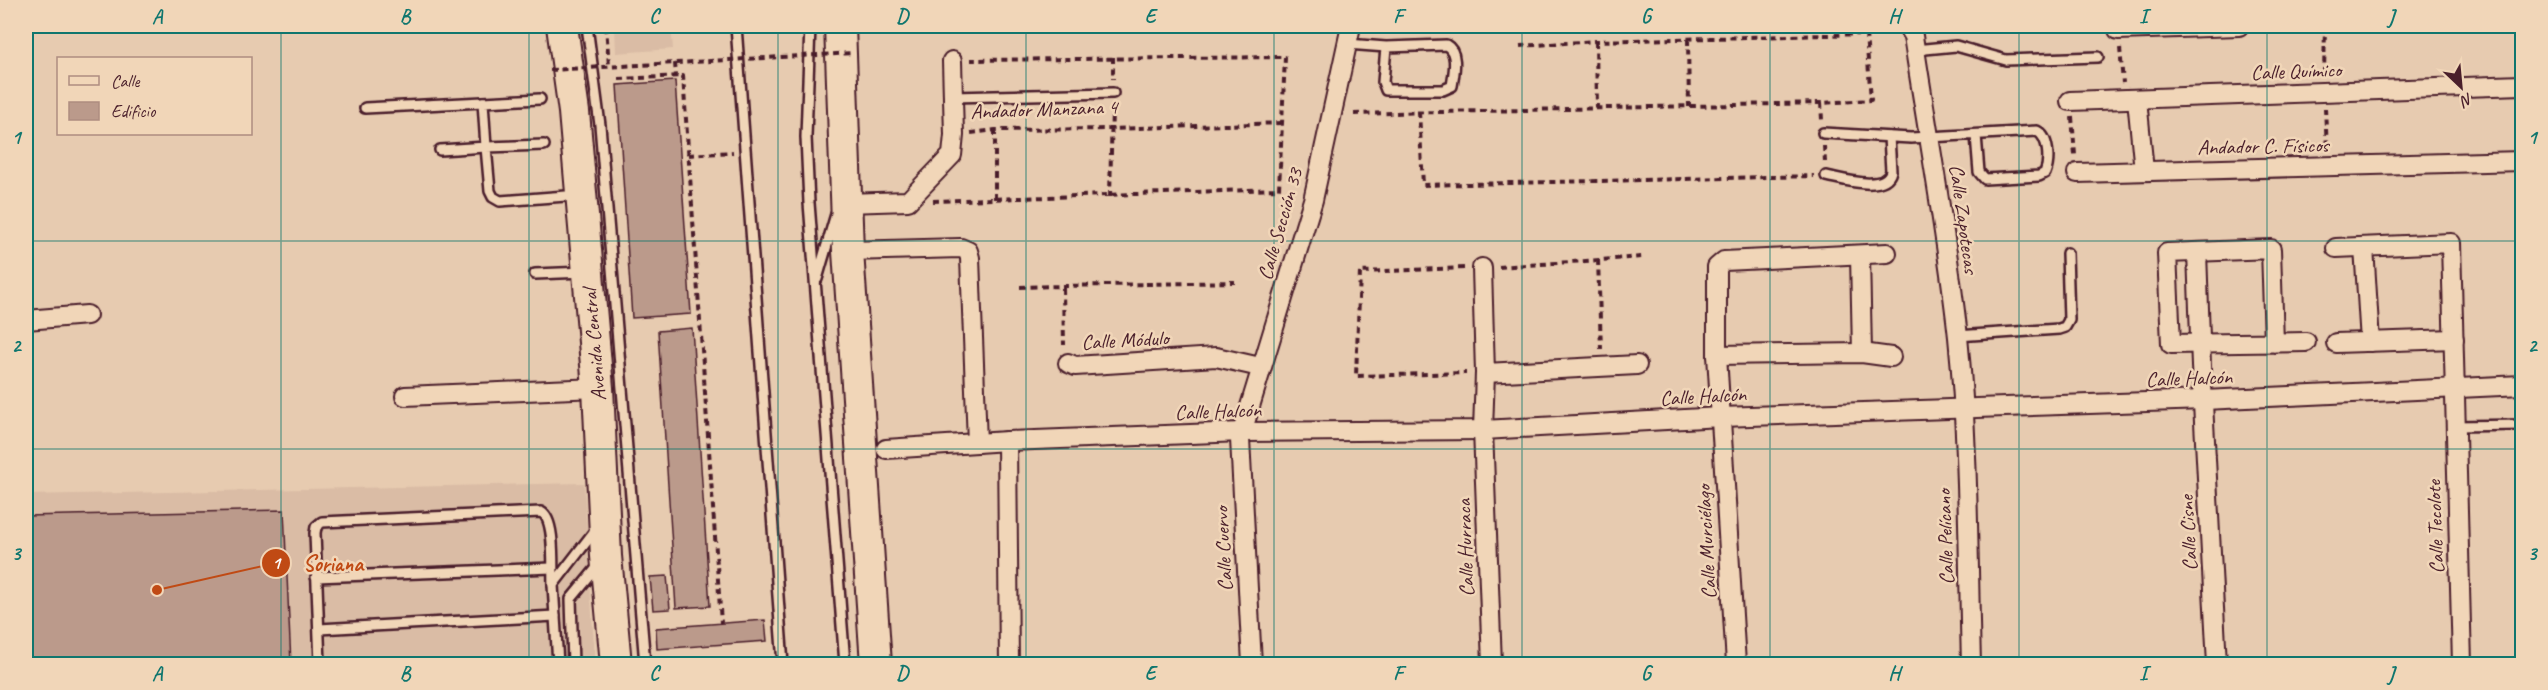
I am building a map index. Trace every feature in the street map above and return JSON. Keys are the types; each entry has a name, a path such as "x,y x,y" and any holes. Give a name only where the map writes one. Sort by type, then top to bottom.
{"highway":[{"name":"Avenida Central","path":"562,26 574,112 598,388 606,556 616,664"},
{"path":"840,26 848,251 876,664"}],"street":[{"name":"Calle Sección 33","path":"1242,432 1260,367 1313,200 1351,26"},
{"path":"2118,30 2239,26"},
{"name":"Calle Zapotecas","path":"1912,34 1958,336 1963,409"},
{"path":"952,61 954,135"},
{"name":"Calle Químico","path":"2070,101 2523,85"},
{"path":"2131,99 2144,171"},
{"name":"Andador Manzana 4","path":"908,201 952,155 954,135"},
{"name":"Andador C. Físicos","path":"2077,173 2523,161"},
{"path":"846,195 908,201"},
{"name":"Calle Tecolote","path":"2364,247 2451,243 2462,664"},
{"path":"2336,248 2364,247 2370,342"},
{"path":"848,251 961,248 968,252 977,443"},
{"path":"2274,343 2271,249 2167,253 2171,344 2274,343 2306,342"},
{"name":"Calle Cisne","path":"2197,252 2200,366 2204,400 2217,664"},
{"path":"1862,353 1860,255 1887,254"},
{"name":"Calle Murciélago","path":"1736,664 1720,417 1716,270 1721,262 1860,255"},
{"name":"Calle Hurraca","path":"1482,268 1485,373 1483,430 1492,664"},
{"path":"26,320 87,315"},
{"path":"2336,343 2454,339"},
{"path":"1717,356 1862,353 1891,357"},
{"name":"Calle Módulo","path":"1068,363 1075,366 1216,357 1260,367"},
{"path":"1485,373 1637,365"},
{"name":"Calle Halcón","path":"886,449 1007,441 1242,432 1483,430 1720,417 2204,400 2523,385"},
{"path":"405,396 598,388"},
{"name":"Calle Pelícano","path":"1963,409 1971,664"},
{"name":"Calle Cuervo","path":"1242,432 1240,446 1252,664"},
{"path":"1007,441 1009,664"}],"lane":[{"path":"587,26 600,125 645,664"},
{"path":"736,26 783,664"},
{"path":"810,26 806,137 845,664"},
{"path":"1912,34 2006,60 2098,57"},
{"path":"1347,44 1386,47 1449,46 1454,57 1452,86 1443,90 1386,90 1383,82 1386,47"},
{"path":"953,97 1113,93"},
{"path":"364,108 540,99"},
{"path":"483,102 490,191 496,200 581,195"},
{"path":"1823,134 1929,138 1976,135 2041,132 2045,140 2047,167 2045,173 2039,176 1985,179 1979,172 1976,135"},
{"path":"1826,176 1875,184 1884,182 1890,177 1891,171 1889,137"},
{"path":"440,150 544,145"},
{"path":"816,284 846,195"},
{"path":"1958,336 2065,327 2069,320 2067,253"},
{"path":"535,274 588,272"},
{"path":"2455,426 2523,424"},
{"path":"320,664 315,533 318,524 536,512 546,514 550,524 558,664"},
{"path":"553,585 604,518"},
{"path":"573,664 571,660 571,599 606,556"},
{"path":"316,577 552,568"},
{"path":"319,629 555,616"}],"path":[{"path":"606,26 609,67"},
{"path":"2118,30 2131,99"},
{"path":"1354,114 1689,107 1871,100 1866,34 1596,41 1520,46"},
{"path":"1688,38 1689,107"},
{"path":"1596,41 1597,108"},
{"path":"550,70 854,53"},
{"path":"1110,196 1113,57"},
{"path":"908,201 995,201 1279,189 1285,57 1113,57 952,61"},
{"path":"675,63 676,76"},
{"path":"619,79 683,75 721,623"},
{"path":"2070,101 2077,173"},
{"path":"1419,112 1423,185 1826,176"},
{"name":"Andador Manzana 4","path":"954,135 995,130 1112,129 1282,123"},
{"path":"995,130 995,201"},
{"path":"689,155 745,152"},
{"path":"1598,260 1601,366"},
{"path":"1360,272 1356,376 1485,373"},
{"path":"1020,287 1063,288 1234,282"},
{"name":"Calle Módulo","path":"1063,288 1065,356 1068,363"}],"shaded area":[{"path":"615,26 671,26 673,49 616,53"},
{"path":"584,483 595,664 26,664 26,495"}],"building":[{"path":"675,81 691,314 632,318 617,85"},
{"path":"692,328 710,606 676,608 658,331"},
{"path":"284,510 291,664 26,664 26,516"},
{"path":"667,576 670,609 653,610 650,577"},
{"path":"765,620 767,641 657,649 656,628"}],"place":[{"name":"Soriana","path":"157,590"}]}
